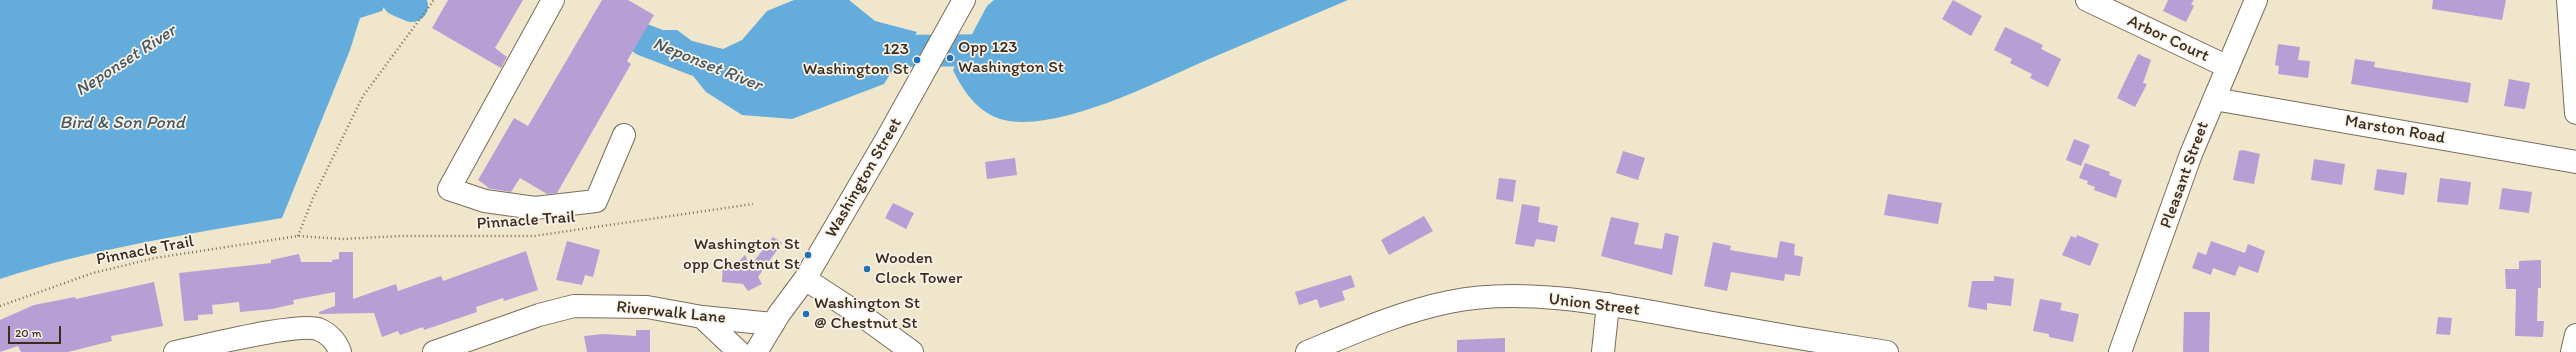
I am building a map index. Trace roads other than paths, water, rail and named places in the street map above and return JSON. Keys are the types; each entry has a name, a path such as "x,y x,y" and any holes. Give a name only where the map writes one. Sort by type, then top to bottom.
{"street":[{"path":"553,0 449,189 485,201 535,208 596,201 624,135"},
{"name":"Washington Street","path":"756,352 773,324 805,279 899,118 964,0"},
{"name":"Arbor Court","path":"2087,0 2228,67"},
{"name":"Pleasant Street","path":"2120,352 2191,154 2256,0"},
{"path":"2568,0 2576,114"},
{"name":"Marston Road","path":"2214,99 2576,162"},
{"path":"805,279 872,322 912,352"},
{"name":"Union Street","path":"1307,352 1404,313 1450,301 1510,295 1608,304 1768,334 1886,352"},
{"path":"1603,352 1608,304"},
{"name":"Riverwalk Lane","path":"434,352 539,314 574,306 647,307 702,317 773,324"},
{"path":"702,317 739,352"},
{"path":"175,352 295,328 317,329 335,340 340,352"},
{"path":"2572,352 2576,335"}],"water":[{"name":"Bird & Son Pond","path":"0,0 387,0 382,11 360,18 350,50 282,218 140,243 34,268 0,279"},
{"path":"794,0 849,0 875,21 917,32 884,84 792,119 742,115 706,92 681,61 649,58 664,30 677,30 692,41 723,49 742,40 767,11"},
{"path":"994,0 1348,0 1110,102 1057,118 1032,122 1009,121 990,115 975,103 968,95 957,79 953,70 987,6"}],"waterway":[{"name":"Neponset River","path":"398,0 412,6"},
{"name":"Neponset River","path":"644,40 696,60"},
{"name":"Neponset River","path":"863,57 888,51 1008,50"}],"place":[{"name":"Opp 123 Washington St","path":"950,58"},
{"name":"123 Washington St","path":"917,60"},
{"name":"Washington St opp Chestnut St","path":"808,255"},
{"name":"Wooden Clock Tower","path":"867,269"},
{"name":"Washington St @ Chestnut St","path":"806,314"}]}
